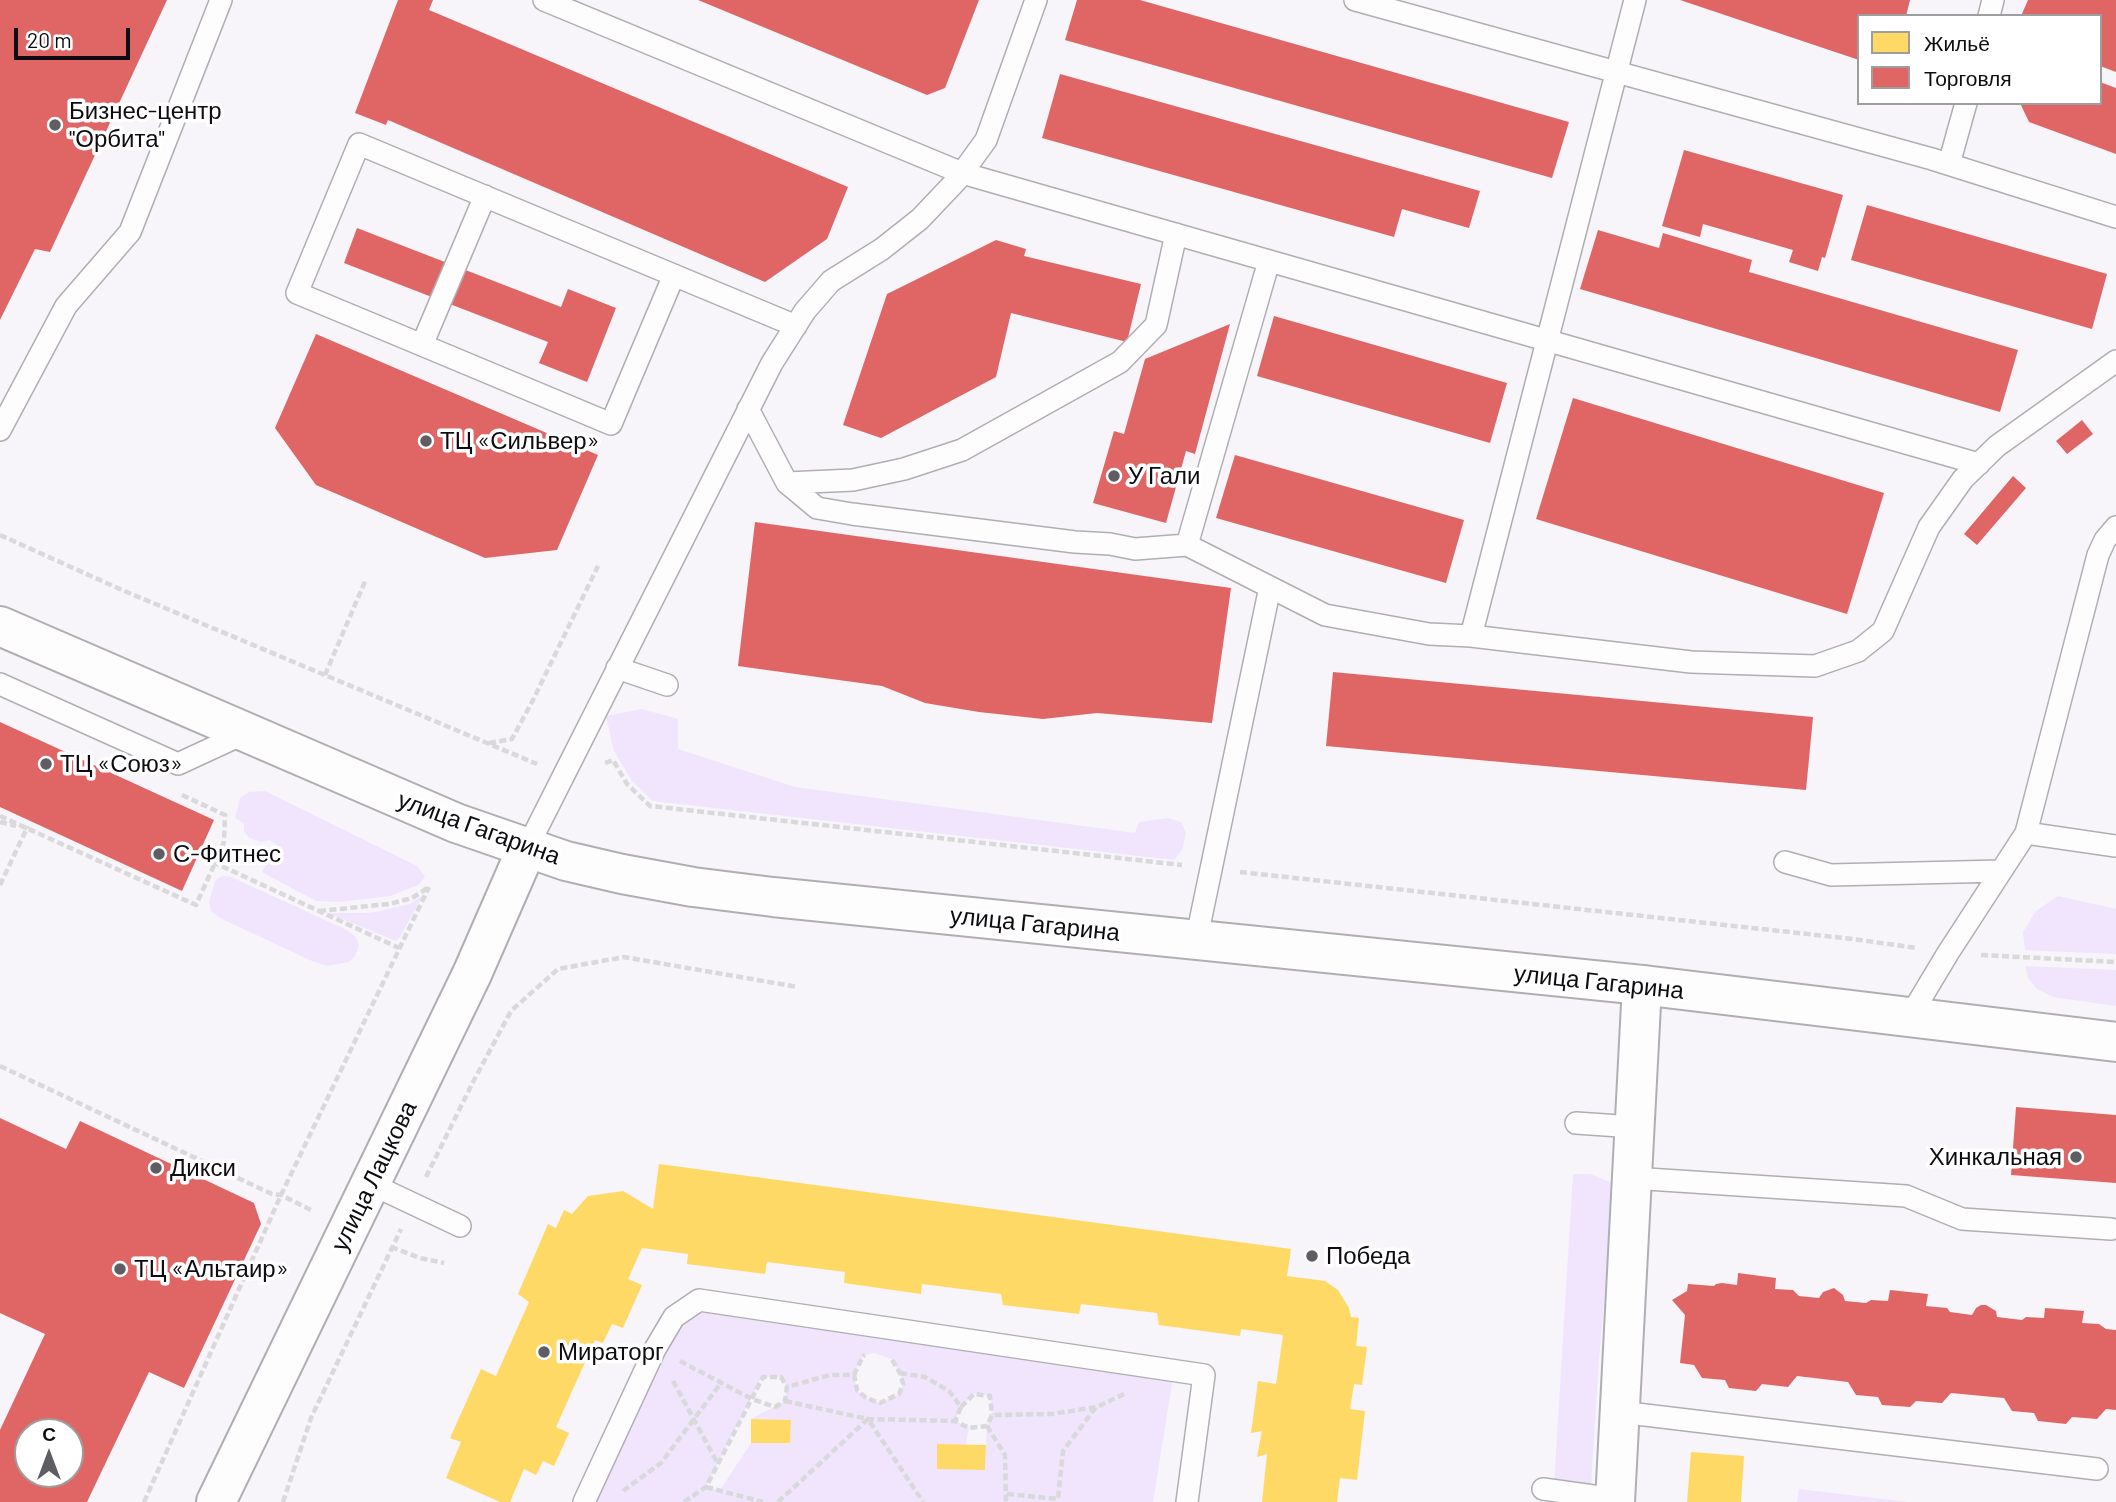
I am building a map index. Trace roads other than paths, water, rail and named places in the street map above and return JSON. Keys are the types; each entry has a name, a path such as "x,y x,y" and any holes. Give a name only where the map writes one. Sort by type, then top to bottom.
{"main road":[{"name":"улица Гагарина","path":"0,626 456,823 566,861 611,872 693,887 773,897 1642,985 2116,1042"},
{"name":"улица Лацкова","path":"216,1502 472,974 527,848"},
{"path":"1615,1501 1642,985"}],"lane":[{"path":"0,430 66,306 130,232 220,0"},
{"path":"544,0 962,173 1979,464"},
{"path":"527,848 772,363 805,312 831,281 882,249 920,219 962,173 986,140 1036,0"},
{"path":"1355,0 1949,164 2116,217"},
{"path":"1471,636 1636,0"},
{"path":"1949,164 1965,105"},
{"path":"674,275 611,424 297,293 359,144 485,196 674,275 796,326"},
{"path":"422,345 485,196"},
{"path":"787,484 853,480 904,469 962,450 1120,362 1156,325 1175,234"},
{"path":"1187,545 1269,261"},
{"path":"748,409 787,484 817,508 1135,549 1187,545 1325,615 1429,634 1471,636 1690,662 1815,666 1858,651 1883,631 1929,527 1963,479 1997,446 2116,361"},
{"path":"1909,1018 2026,833 2098,555 2105,540 2116,527"},
{"path":"1196,941 1270,587"},
{"path":"617,668 667,685"},
{"path":"0,684 178,764 245,733"},
{"path":"2026,833 2116,846"},
{"path":"1785,862 1830,875 2001,871"},
{"path":"1576,1123 1634,1127"},
{"path":"1632,1178 1906,1196 1962,1219 2111,1229"},
{"path":"371,1184 460,1226"},
{"path":"584,1502 656,1349 674,1317 699,1300 1205,1375 1187,1502"},
{"path":"1620,1412 2096,1469"},
{"path":"1543,1489 1615,1501"}],"place":[{"name":"Бизнес-центр \"Орбита\"","path":"55,125"},
{"name":"ТЦ «Сильвер»","path":"426,441"},
{"name":"У Гали","path":"1114,476"},
{"name":"ТЦ «Союз»","path":"46,764"},
{"name":"С-Фитнес","path":"159,854"},
{"name":"Хинкальная","path":"2076,1157"},
{"name":"Дикси","path":"156,1168"},
{"name":"Победа","path":"1312,1256"},
{"name":"ТЦ «Альтаир»","path":"120,1269"},
{"name":"Мираторг","path":"544,1352"}]}
